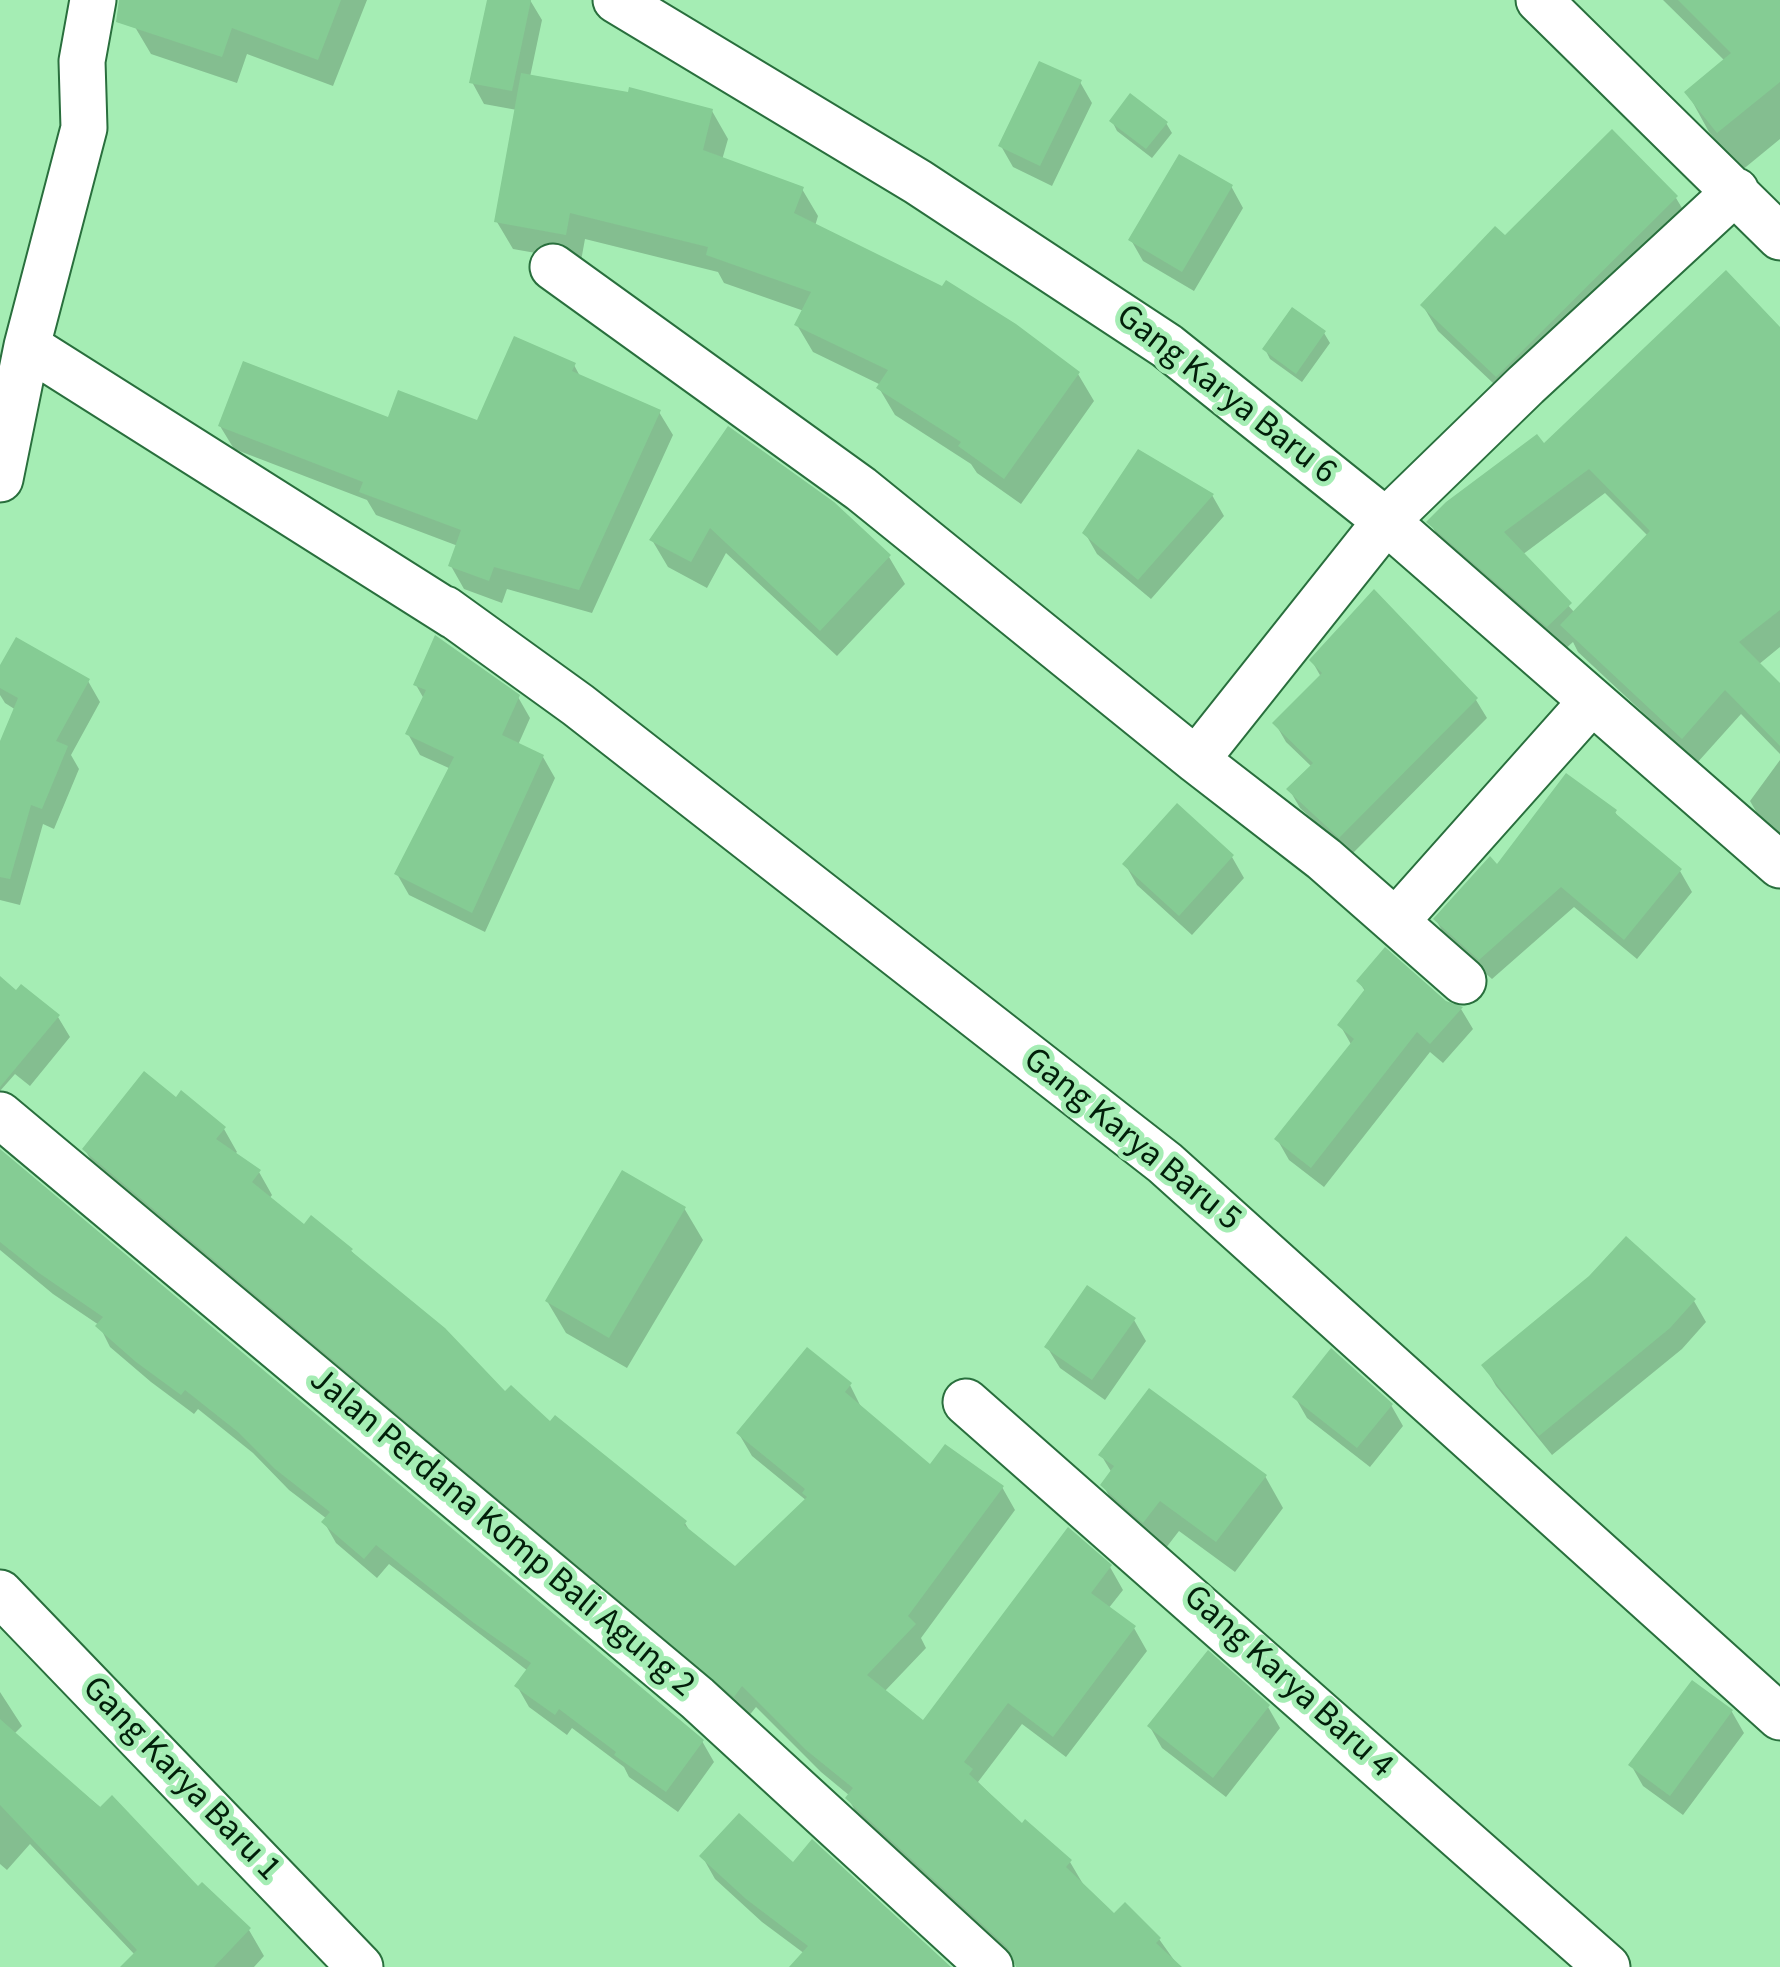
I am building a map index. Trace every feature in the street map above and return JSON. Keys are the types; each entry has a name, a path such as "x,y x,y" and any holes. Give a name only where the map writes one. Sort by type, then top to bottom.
{"street":[{"path":"0,479 27,346 84,128 82,60 93,0"},
{"name":"Gang Karya Baru 6","path":"616,0 884,162 1167,346 1386,521 1780,865"},
{"path":"1539,0 1780,237"},
{"path":"1196,760 1386,521 1526,385 1736,192"},
{"path":"553,267 861,489 1324,859 1463,980"},
{"name":"Gang Karya Baru 5","path":"27,346 450,612 578,705 1165,1163 1780,1718"},
{"path":"1396,921 1592,702"},
{"name":"Jalan Perdana Komp Bali Agung 2","path":"0,1116 697,1698 990,1967"},
{"name":"Gang Karya Baru 4","path":"966,1402 1607,1967"},
{"name":"Gang Karya Baru 1","path":"0,1592 360,1967"}],"building":[{"path":"119,0 341,0 318,60 232,28 222,57 116,22"},
{"path":"487,0 531,0 512,91 469,83"},
{"path":"1678,0 1780,0 1780,82 1717,133 1684,92 1731,53"},
{"path":"1039,61 1082,80 1040,166 998,146"},
{"path":"521,73 628,92 629,87 713,109 703,150 804,187 794,213 942,286 946,280 1016,324 1080,372 1004,479 958,446 961,442 876,388 888,370 794,325 811,292 706,255 708,247 570,213 566,235 494,222"},
{"path":"1130,93 1168,122 1146,149 1109,121"},
{"path":"1612,129 1678,196 1496,377 1420,305 1495,226 1505,235"},
{"path":"1179,154 1233,185 1182,272 1128,240"},
{"path":"1726,270 1780,327 1780,610 1739,642 1780,683 1780,746 1725,690 1682,739 1560,625 1650,531 1589,469 1504,532 1572,603 1547,627 1426,522 1446,502 1537,434 1544,443"},
{"path":"1292,307 1326,331 1296,374 1262,349"},
{"path":"514,336 576,363 572,371 661,410 579,590 494,567 489,581 448,566 461,530 359,492 363,482 218,426 243,361 388,417 398,390 477,420"},
{"path":"728,426 834,502 891,555 820,631 710,528 691,562 649,540"},
{"path":"1138,449 1214,494 1138,580 1082,533"},
{"path":"1374,589 1478,698 1339,838 1286,789 1313,763 1272,723 1322,673 1309,660"},
{"path":"435,635 520,695 502,735 544,755 472,913 394,874 454,757 405,734 426,690 413,685"},
{"path":"16,637 90,679 56,741 68,746 42,809 31,805 10,879 0,877 0,741 18,698 0,688 0,665"},
{"path":"1566,773 1617,810 1615,813 1682,869 1624,940 1561,887 1479,960 1433,919 1490,856 1497,864"},
{"path":"1177,803 1234,855 1179,916 1122,864"},
{"path":"1385,947 1446,1001 1463,1007 1430,1044 1417,1032 1311,1168 1274,1139 1354,1039 1337,1025 1365,989 1356,981"},
{"path":"0,976 16,990 21,984 60,1015 0,1087"},
{"path":"144,1071 176,1097 181,1090 226,1127 216,1139 261,1170 252,1182 304,1224 311,1215 445,1328 505,1391 511,1385 550,1421 555,1415 687,1521 684,1525 735,1566 807,1497 802,1493 805,1489 736,1433 807,1347 852,1383 845,1392 930,1464 945,1444 1004,1486 908,1616 916,1624 867,1675 923,1720 1068,1527 1112,1565 1091,1593 1136,1626 1053,1737 1008,1703 964,1762 973,1769 969,1774 1022,1823 1025,1819 1072,1860 1066,1867 1114,1913 1125,1902 1161,1938 1156,1943 1182,1967 1016,1967 1008,1948 845,1798 853,1788 806,1750 742,1686 734,1697 82,1149"},
{"path":"0,1149 704,1740 666,1792 559,1709 555,1715 514,1686 531,1663 376,1545 364,1559 321,1522 330,1512 185,1390 181,1395 136,1362 95,1326 103,1317 0,1242"},
{"path":"622,1170 686,1207 609,1338 545,1301"},
{"path":"1626,1236 1696,1299 1670,1328 1539,1436 1481,1365 1589,1276"},
{"path":"1087,1285 1136,1318 1092,1380 1044,1347"},
{"path":"1331,1348 1393,1404 1357,1448 1292,1397"},
{"path":"1149,1388 1267,1475 1216,1542 1160,1501 1143,1523 1100,1485 1114,1466 1098,1455"},
{"path":"1208,1650 1270,1705 1213,1778 1147,1726"},
{"path":"1692,1680 1733,1710 1670,1796 1628,1765"},
{"path":"0,1719 100,1807 112,1795 198,1886 202,1882 251,1928 214,1967 120,1967 137,1950 0,1805"},
{"path":"739,1813 793,1862 812,1839 951,1967 789,1967 808,1946 746,1899 699,1856"}]}
